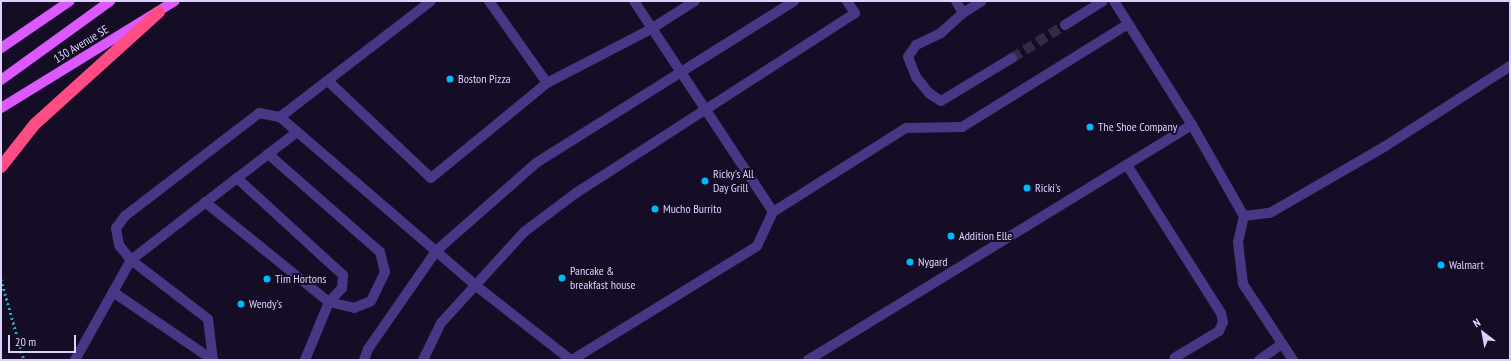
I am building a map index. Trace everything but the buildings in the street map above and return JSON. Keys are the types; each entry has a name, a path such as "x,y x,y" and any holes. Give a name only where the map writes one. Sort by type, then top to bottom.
{"highway":[{"path":"1,167 35,124 159,12"}],"main road":[{"path":"1,48 70,1"},
{"path":"1,80 110,1"},
{"name":"130 Avenue SE","path":"1,108 175,1"}],"lane":[{"path":"280,117 431,1"},
{"path":"489,1 547,83"},
{"path":"634,1 651,29 773,212"},
{"path":"328,81 431,178 547,83 651,29 695,1"},
{"path":"364,360 368,349 436,251 536,163 794,1"},
{"path":"423,360 441,323 524,232 576,193 855,13 847,1"},
{"path":"956,1 963,12"},
{"path":"982,1 963,12 941,33 916,44 908,57 916,77 941,101 1012,58"},
{"path":"1064,25 1103,1"},
{"path":"1114,1 1192,125 1244,216 1238,242 1243,284 1293,360"},
{"path":"213,360 208,319 131,260 119,245 116,228 125,216 259,113 280,117 475,285 572,360 757,246 773,212 906,128 962,127 1128,24"},
{"path":"1244,216 1270,213 1384,147 1510,66"},
{"path":"808,360 1192,125"},
{"path":"75,360 131,260 297,132"},
{"path":"206,202 329,302 354,308 371,301 385,272 380,252 268,154"},
{"path":"1127,165 1221,313 1223,322 1219,331 1174,358"},
{"path":"237,178 343,275 342,288 329,302 305,360"},
{"path":"112,292 213,360"},
{"path":"1259,360 1282,344"}],"path":[{"path":"1,279 24,360"}],"tunnel":[{"path":"1012,58 1065,25"}],"place":[{"name":"Boston Pizza","path":"450,79"},
{"name":"The Shoe Company","path":"1090,127"},
{"name":"Ricky's All Day Grill","path":"705,181"},
{"name":"Ricki's","path":"1027,188"},
{"name":"Mucho Burrito","path":"655,209"},
{"name":"Addition Elle","path":"951,236"},
{"name":"Nygard","path":"910,262"},
{"name":"Walmart","path":"1441,265"},
{"name":"Pancake & breakfast house","path":"562,278"},
{"name":"Tim Hortons","path":"267,279"},
{"name":"Wendy's","path":"241,304"}]}
